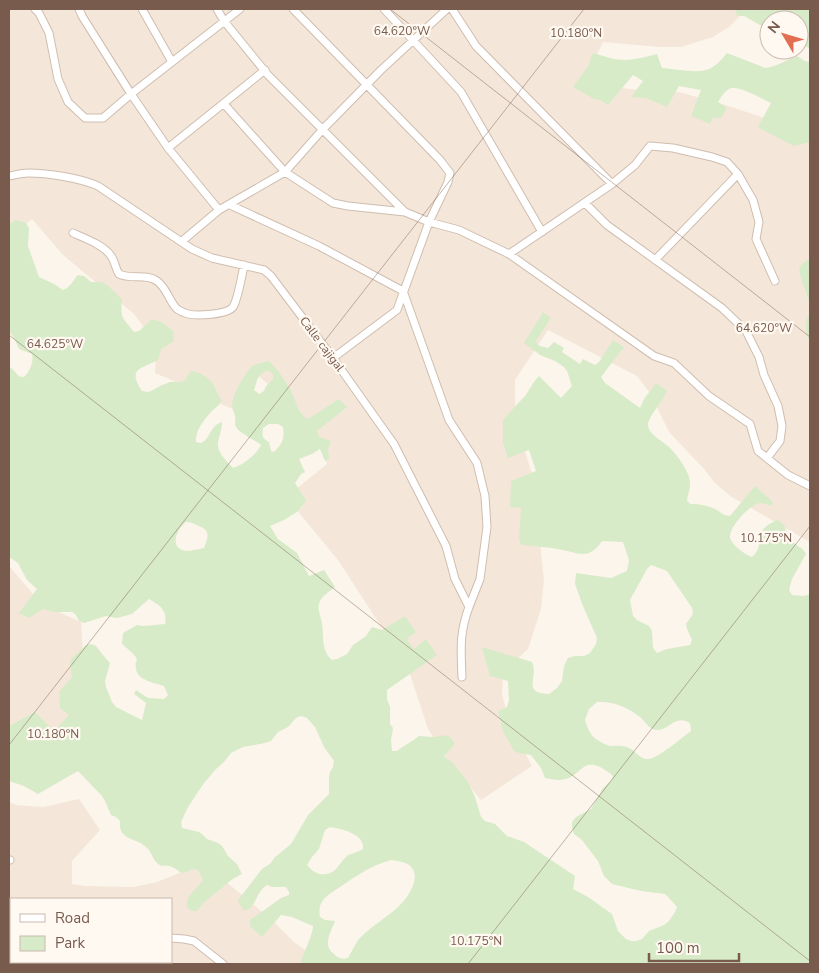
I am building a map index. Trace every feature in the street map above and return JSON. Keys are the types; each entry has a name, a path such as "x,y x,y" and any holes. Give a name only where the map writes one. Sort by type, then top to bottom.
{"street":[{"path":"35,9 49,33 58,79 68,102 85,118 102,118 240,9"},
{"path":"79,9 131,94 168,148 219,210"},
{"path":"142,9 172,62"},
{"path":"217,9 224,21 265,70 405,212"},
{"path":"293,9 440,160 450,173 448,182 429,222 397,310 333,358"},
{"path":"384,9 461,92 542,232"},
{"path":"181,242 219,210 285,172 323,129 367,84 412,39 446,9"},
{"path":"452,9 476,46 612,184"},
{"path":"168,148 265,70"},
{"path":"224,104 285,172 333,202 348,206 405,212 429,222 458,230 509,254 654,356 674,363 709,396 750,424 758,452 788,475 810,486"},
{"path":"509,254 612,184 635,165 650,146 673,148 727,162 738,174 753,200 759,222 756,239 775,281"},
{"name":"Calle cajigal","path":"9,176 41,173 87,181 98,186 192,249 212,258 264,270 271,276 333,358 394,444 446,546 455,579 469,608"},
{"path":"656,260 738,174"},
{"path":"584,203 606,225 722,308 746,332 759,357 764,375 778,406 782,426 780,441 767,458"},
{"path":"230,205 318,246 403,291 449,420 478,463 485,496 487,527 480,579 464,621 461,637 462,677"},
{"path":"73,233 104,248 114,260 116,270 122,276 146,277 156,280 165,289 176,308 189,315 219,313 232,307 239,288 244,265"},
{"path":"172,938 184,938 194,941 223,964"}],"shaded area":[{"path":"9,9 742,9 740,16 729,27 713,37 681,47 603,42 589,71 607,83 628,89 679,92 759,116 793,133 810,136 810,542 730,496 714,482 669,432 650,393 637,376 548,330 515,380 515,403 522,442 533,477 544,580 541,609 528,649 503,672 502,694 508,718 532,766 481,800 448,760 428,729 407,665 338,560 286,497 327,464 322,451 288,401 257,375 238,411 155,373 157,340 148,333 134,314 63,255 32,219 9,238"},
{"path":"9,566 33,594 52,609 81,622 88,726 9,742"},
{"path":"79,799 100,830 72,861 72,884 133,887 157,882 202,864 271,919 294,942 324,964 9,964 9,802 16,805 44,807"}],"green space":[{"path":"735,9 810,9 810,49 809,10 759,10 759,24 744,16 737,16"},
{"path":"594,53 626,60 657,54 662,68 693,71 712,68 727,53 765,68 788,60 810,62 810,142 794,146 758,127 771,103 750,93 732,88 718,102 727,108 721,118 713,118 710,124 691,116 701,90 679,86 667,107 646,98 631,97 643,81 633,75 608,105 573,87 589,65 591,56"},
{"path":"15,220 26,223 29,228 28,246 39,277 63,290 78,275 84,276 91,282 106,284 122,299 122,315 134,332 139,331 151,320 160,321 173,331 173,342 161,349 158,360 138,370 136,378 138,383 142,391 148,392 170,382 181,382 185,380 191,371 207,378 222,400 200,426 196,442 201,443 207,439 215,426 222,422 218,447 223,457 233,468 249,459 261,445 235,426 232,406 234,396 240,384 254,365 269,361 287,383 301,413 308,419 339,399 347,407 317,431 319,437 331,441 328,448 329,459 325,461 320,449 299,459 305,472 301,474 295,483 306,501 297,512 270,526 278,539 297,553 309,576 324,570 335,587 323,597 319,606 324,643 328,656 332,660 347,654 353,645 366,636 372,627 382,630 405,616 416,632 407,640 414,649 426,639 437,655 387,690 390,724 393,728 392,751 397,751 419,736 450,737 455,744 444,756 453,763 468,782 481,817 485,821 495,824 507,836 524,842 575,876 573,889 612,914 618,931 626,939 636,941 642,939 649,931 669,921 677,907 665,894 641,891 612,884 604,876 598,861 582,840 574,834 572,828 572,822 576,817 591,809 603,788 611,781 613,776 600,767 590,765 566,779 545,778 541,768 531,755 514,751 503,731 498,711 507,707 509,700 508,681 490,676 482,647 532,662 534,668 533,687 536,691 549,694 562,681 564,666 568,658 584,656 590,653 596,644 597,638 575,584 576,573 611,578 627,571 629,560 623,542 602,541 592,552 587,554 522,545 520,543 521,508 510,507 511,481 536,471 529,450 508,458 503,443 503,420 525,396 539,376 561,398 572,386 564,367 540,355 524,343 543,312 551,318 535,342 540,346 548,348 554,342 564,348 562,352 580,364 583,359 595,365 613,340 624,347 601,377 605,383 640,408 656,383 667,391 650,418 648,425 651,432 672,450 686,470 690,480 687,500 690,504 709,507 730,516 755,486 773,502 771,506 761,503 756,504 736,522 730,537 735,546 752,557 756,552 764,528 778,520 785,527 791,540 806,554 792,579 789,590 792,595 804,596 810,594 810,964 300,964 313,926 292,917 281,915 262,937 250,926 250,920 281,898 289,895 286,887 267,885 247,910 243,910 238,900 262,869 291,844 308,815 329,794 329,777 334,761 324,747 315,727 307,718 301,716 296,718 288,727 278,732 271,741 243,747 231,753 204,783 188,807 181,822 182,828 199,832 207,839 222,846 228,856 237,864 242,874 212,896 197,911 191,911 187,907 187,903 190,896 203,880 198,870 192,869 181,873 172,867 158,864 146,847 128,838 122,832 120,821 111,815 102,796 78,771 38,794 24,786 9,781 9,726 35,712 54,731 69,715 60,708 59,692 72,677 71,659 86,645 96,646 110,663 105,681 112,702 116,707 142,720 146,703 134,694 136,690 148,698 164,699 168,695 164,686 142,678 139,675 136,667 137,659 122,644 123,633 137,625 165,624 164,612 149,599 132,614 117,618 106,616 84,623 79,621 72,612 54,612 43,609 29,618 19,613 37,589 27,580 18,563 9,557 9,367 24,377 31,366 32,354 19,349 9,331 9,225","holes":["268,370 273,374 273,379 264,391 259,394 254,390 261,374","269,424 278,424 283,427 284,435 282,441 274,452 271,451 269,442 263,437 263,428","188,522 203,528 208,535 204,548 189,551 180,549 177,546 176,539 181,527","651,565 667,571 692,608 693,614 686,624 692,640 690,645 667,649 657,653 653,648 652,631 649,626 633,616 630,600","597,702 609,703 620,705 630,710 655,730 662,729 680,720 690,723 691,731 659,755 646,759 632,749 622,746 610,746 599,741 591,735 585,720 589,709","330,827 352,833 363,844 363,849 348,855 335,870 327,874 316,873 307,865 319,849 325,830","391,860 408,864 414,872 413,887 405,900 397,908 360,938 348,958 337,957 330,950 328,943 328,938 335,921 325,920 320,917 320,905 330,893 377,865"]},
{"path":"810,258 810,307 801,279 799,268"},
{"path":"810,311 810,342 806,328"}]}
